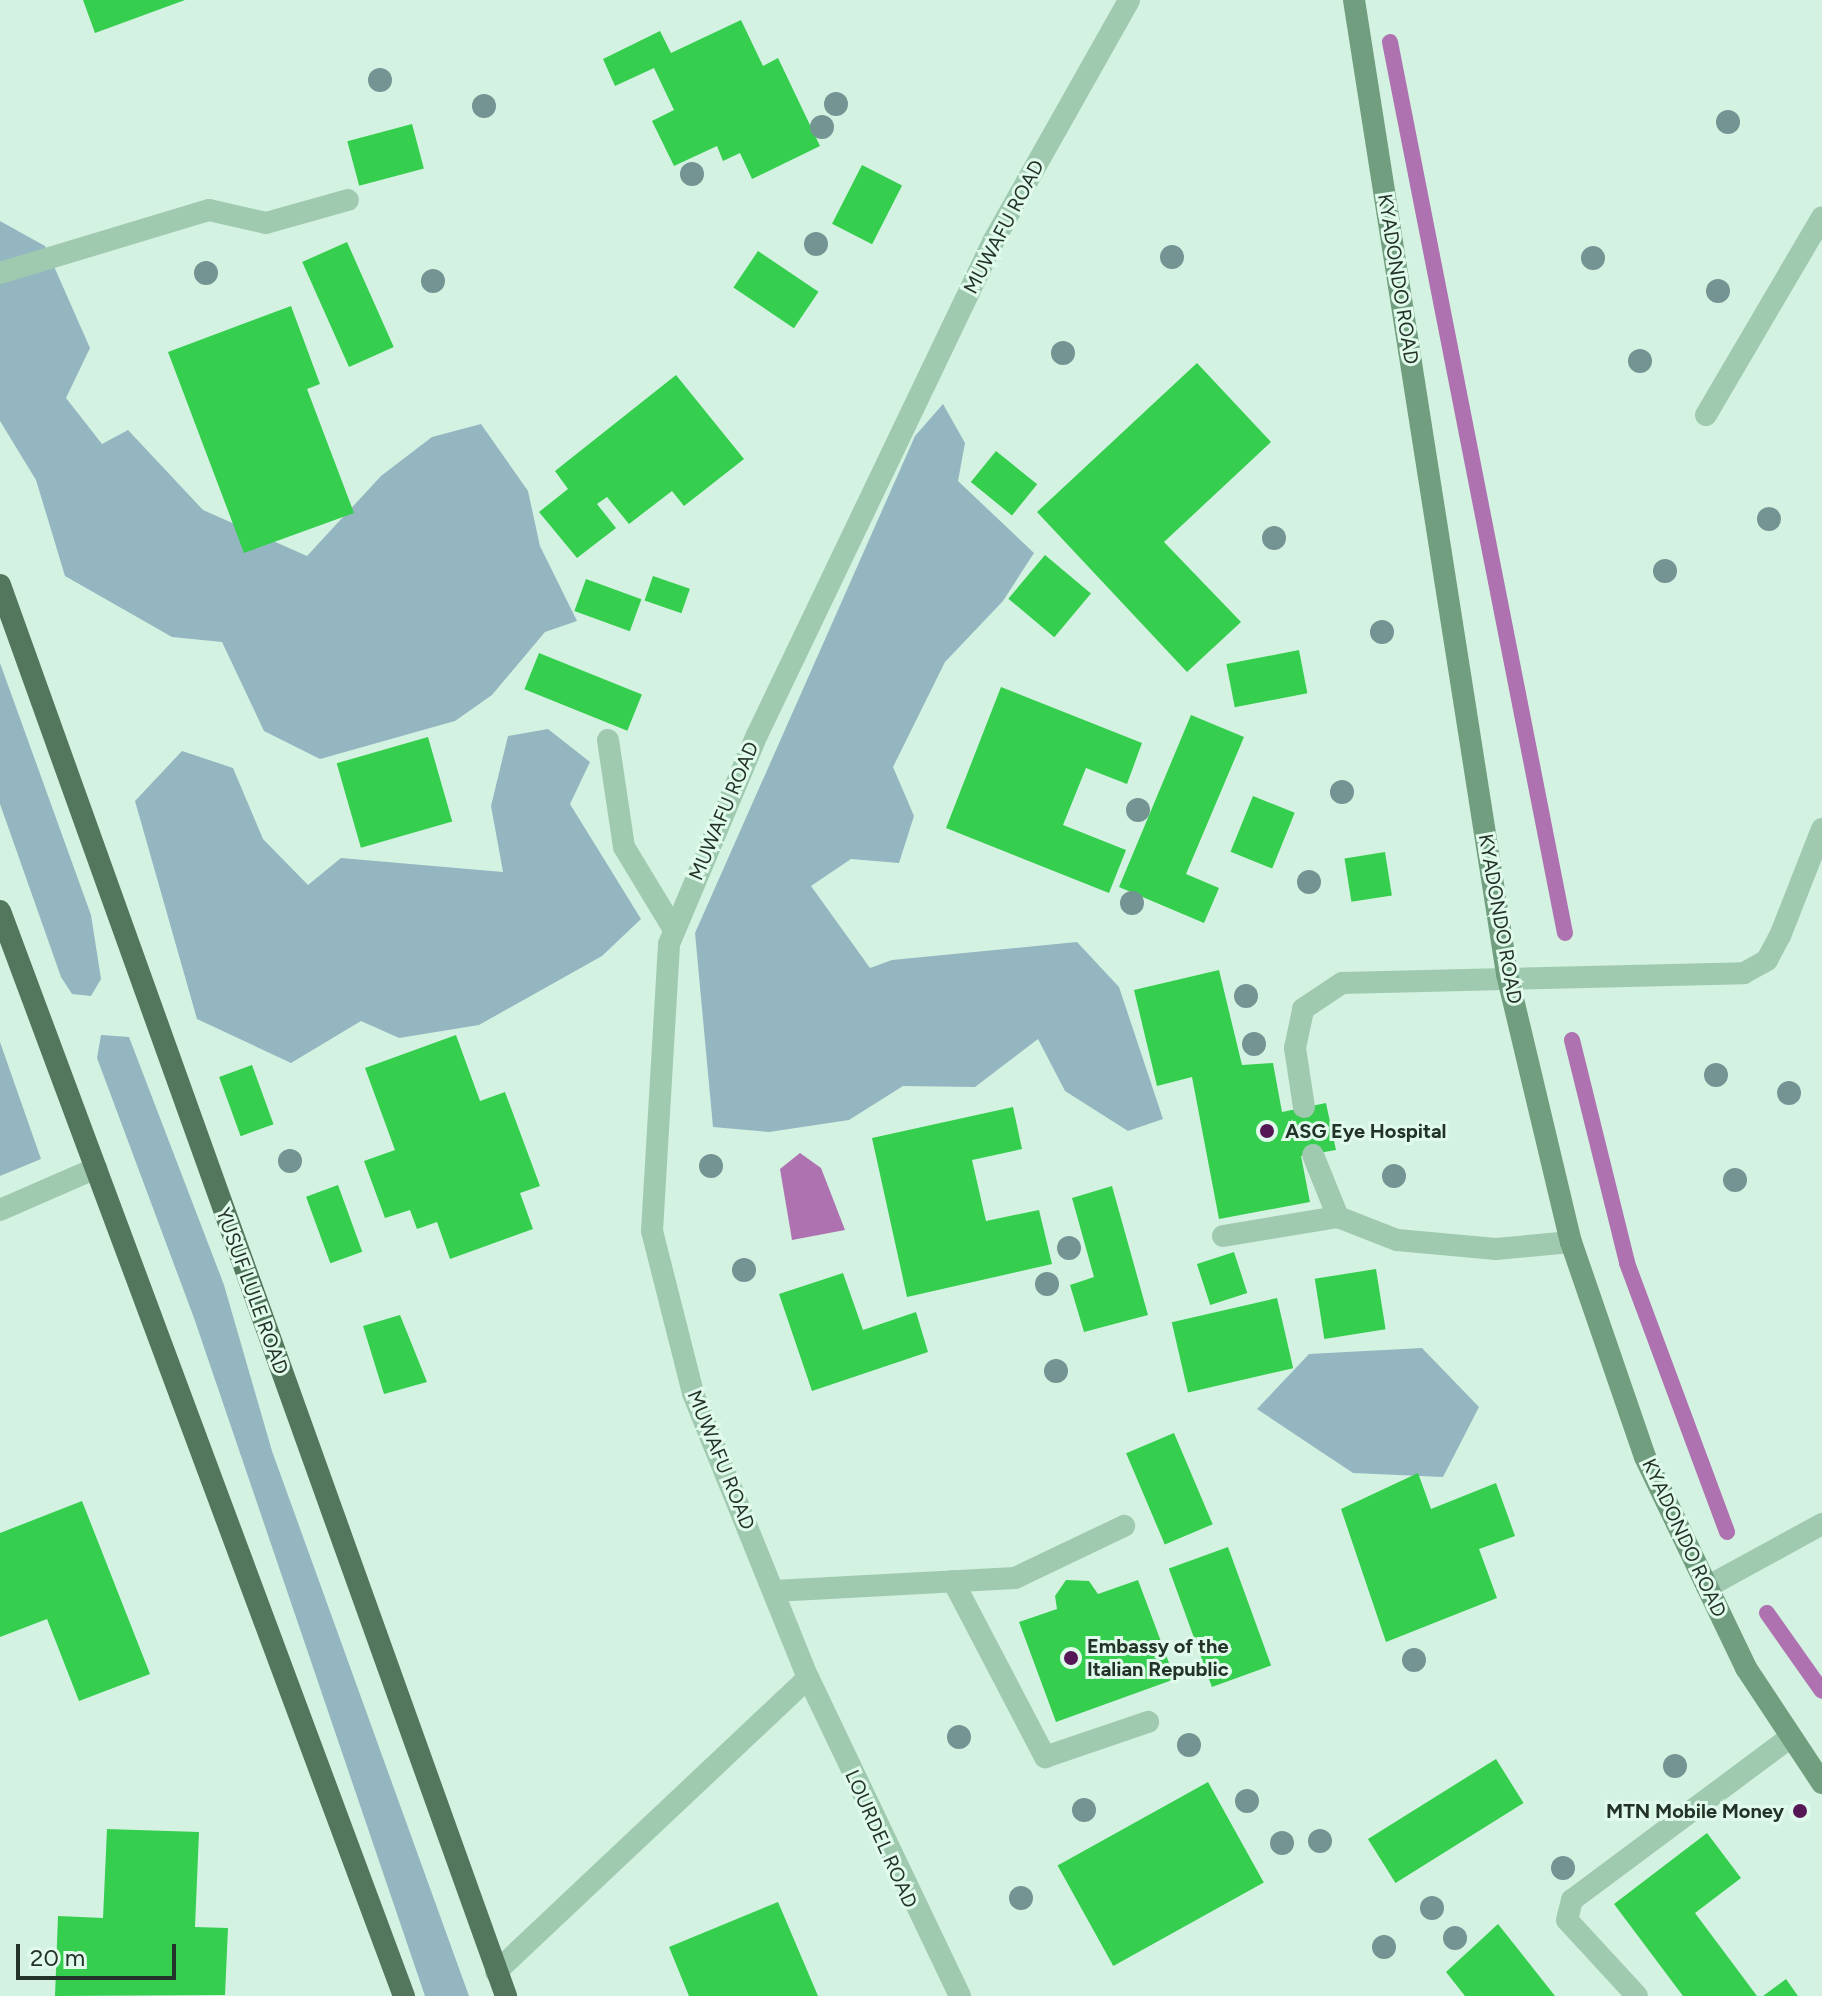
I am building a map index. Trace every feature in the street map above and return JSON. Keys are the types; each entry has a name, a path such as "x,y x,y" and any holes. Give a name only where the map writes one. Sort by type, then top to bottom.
{"main road":[{"name":"KYADONDO ROAD","path":"1354,0 1507,974 1571,1242 1645,1457 1746,1668 1822,1783"},
{"name":"YUSUF LULE ROAD","path":"0,585 506,1996"},
{"path":"0,911 404,1996"}],"street":[{"name":"MUWAFU ROAD","path":"808,1678 693,1393 652,1231 673,928 757,735 994,240 1129,0"},
{"path":"0,273 209,210 266,223 348,200"},
{"path":"1706,415 1822,217"},
{"path":"608,740 624,847 673,928"},
{"path":"1304,1107 1295,1048 1303,1009 1342,983 1507,974 1744,973 1767,960 1780,936 1822,829"},
{"path":"1313,1155 1338,1217"},
{"path":"0,1210 96,1168"},
{"path":"1223,1236 1338,1217 1397,1240 1496,1249 1571,1242"},
{"path":"1707,1587 1822,1524"},
{"path":"774,1591 1015,1578 1124,1526"},
{"path":"953,1581 1045,1757 1148,1722"},
{"path":"496,1972 808,1678"},
{"name":"LOURDEL ROAD","path":"808,1678 960,1996"},
{"path":"1637,1996 1567,1920 1572,1900 1791,1737"}],"shaded area":[{"path":"0,221 45,246 90,348 66,398 102,444 128,430 203,510 307,556 381,476 432,437 481,424 528,491 540,546 577,621 545,632 492,695 455,721 320,759 264,731 222,642 172,637 65,576 36,480 0,421"},
{"path":"943,404 965,443 958,481 1034,553 1003,601 945,662 893,767 914,816 899,863 851,859 811,886 870,968 892,960 1077,942 1119,987 1163,1119 1128,1131 1065,1091 1038,1039 975,1087 903,1086 849,1120 769,1132 713,1127 695,933 915,436"},
{"path":"0,663 91,915 101,979 91,996 72,994 61,977 0,804"},
{"path":"548,729 590,762 570,804 641,919 602,956 479,1025 399,1038 361,1021 291,1063 197,1019 135,801 182,751 233,768 263,839 308,885 341,858 503,872 491,806 508,736"},
{"path":"101,1035 129,1037 224,1285 272,1451 469,1996 425,1996 194,1318 97,1058"},
{"path":"0,1042 41,1159 0,1176"},
{"path":"800,1153 821,1168 845,1230 792,1240 780,1169"},
{"path":"1422,1348 1479,1407 1443,1477 1353,1473 1257,1409 1309,1354"}],"building":[{"path":"83,0 185,0 95,33"},
{"path":"741,20 763,66 778,58 820,146 752,179 740,153 723,161 717,146 674,166 652,121 674,110 654,68 615,86 603,59 660,31 671,53"},
{"path":"412,124 424,168 359,186 347,141"},
{"path":"862,165 902,185 872,244 832,224"},
{"path":"347,242 394,347 349,367 302,262"},
{"path":"758,251 819,292 794,328 733,287"},
{"path":"291,306 320,384 307,389 354,513 244,553 168,352"},
{"path":"1197,363 1271,442 1164,542 1241,622 1187,672 1037,512"},
{"path":"676,375 744,459 684,506 672,491 629,524 607,497 597,504 616,528 577,558 539,512 568,489 555,471"},
{"path":"996,451 1037,484 1012,515 971,482"},
{"path":"1045,555 1091,594 1054,637 1008,599"},
{"path":"653,576 690,589 681,613 645,601"},
{"path":"586,579 641,599 630,631 574,611"},
{"path":"1299,650 1307,693 1235,707 1226,664"},
{"path":"539,653 642,695 627,731 524,689"},
{"path":"1001,687 1142,743 1127,784 1086,768 1063,825 1126,850 1109,893 946,828"},
{"path":"1191,715 1244,737 1186,874 1219,888 1204,923 1119,887"},
{"path":"428,737 452,822 361,848 337,763"},
{"path":"1253,796 1295,813 1272,868 1231,852"},
{"path":"1385,852 1392,895 1351,902 1345,858"},
{"name":"ASG Eye Hospital","path":"1219,970 1242,1065 1273,1063 1282,1112 1326,1103 1336,1150 1301,1156 1310,1202 1219,1219 1192,1077 1157,1086 1134,990"},
{"path":"456,1035 480,1101 505,1092 540,1186 520,1193 533,1229 450,1259 437,1222 417,1229 410,1210 385,1218 364,1161 395,1150 365,1068"},
{"path":"252,1065 274,1124 241,1136 219,1077"},
{"path":"1013,1107 1022,1149 972,1160 986,1221 1039,1210 1052,1264 907,1297 872,1138"},
{"path":"338,1185 362,1252 330,1263 306,1197"},
{"path":"1112,1186 1148,1315 1084,1332 1070,1285 1094,1277 1072,1198"},
{"path":"1234,1252 1247,1293 1210,1305 1197,1264"},
{"path":"1376,1269 1386,1329 1324,1339 1315,1279"},
{"path":"843,1273 863,1330 916,1312 928,1352 812,1391 779,1294"},
{"path":"1277,1298 1293,1368 1188,1392 1172,1322"},
{"path":"400,1315 427,1382 384,1394 363,1326"},
{"path":"1174,1433 1213,1524 1165,1544 1126,1453"},
{"path":"1418,1473 1431,1509 1496,1483 1515,1536 1479,1549 1497,1598 1386,1642 1341,1509"},
{"path":"82,1501 150,1674 79,1701 47,1619 0,1637 0,1533"},
{"path":"1228,1547 1271,1665 1212,1687 1169,1569"},
{"path":"1066,1580 1089,1581 1098,1594 1138,1580 1175,1679 1056,1722 1019,1622 1057,1609 1055,1596"},
{"path":"1496,1759 1524,1803 1396,1883 1368,1839"},
{"path":"1208,1782 1264,1883 1113,1966 1058,1865"},
{"path":"107,1829 199,1832 195,1927 228,1928 225,1995 55,1996 58,1916 103,1918"},
{"path":"1707,1833 1741,1878 1695,1913 1757,1996 1683,1996 1614,1904"},
{"path":"778,1902 818,1996 689,1996 669,1947"},
{"path":"1498,1924 1555,1996 1465,1996 1446,1972"},
{"path":"1786,1979 1798,1996 1763,1996"}],"waterway":[{"path":"1390,42 1565,933"},
{"path":"1572,1040 1627,1263 1727,1532"},
{"path":"1767,1613 1822,1691"}],"place":[{"name":"ASG Eye Hospital","path":"1267,1131"},
{"name":"Embassy of the Italian Republic","path":"1071,1658"},
{"name":"MTN Mobile Money","path":"1800,1811"}]}
